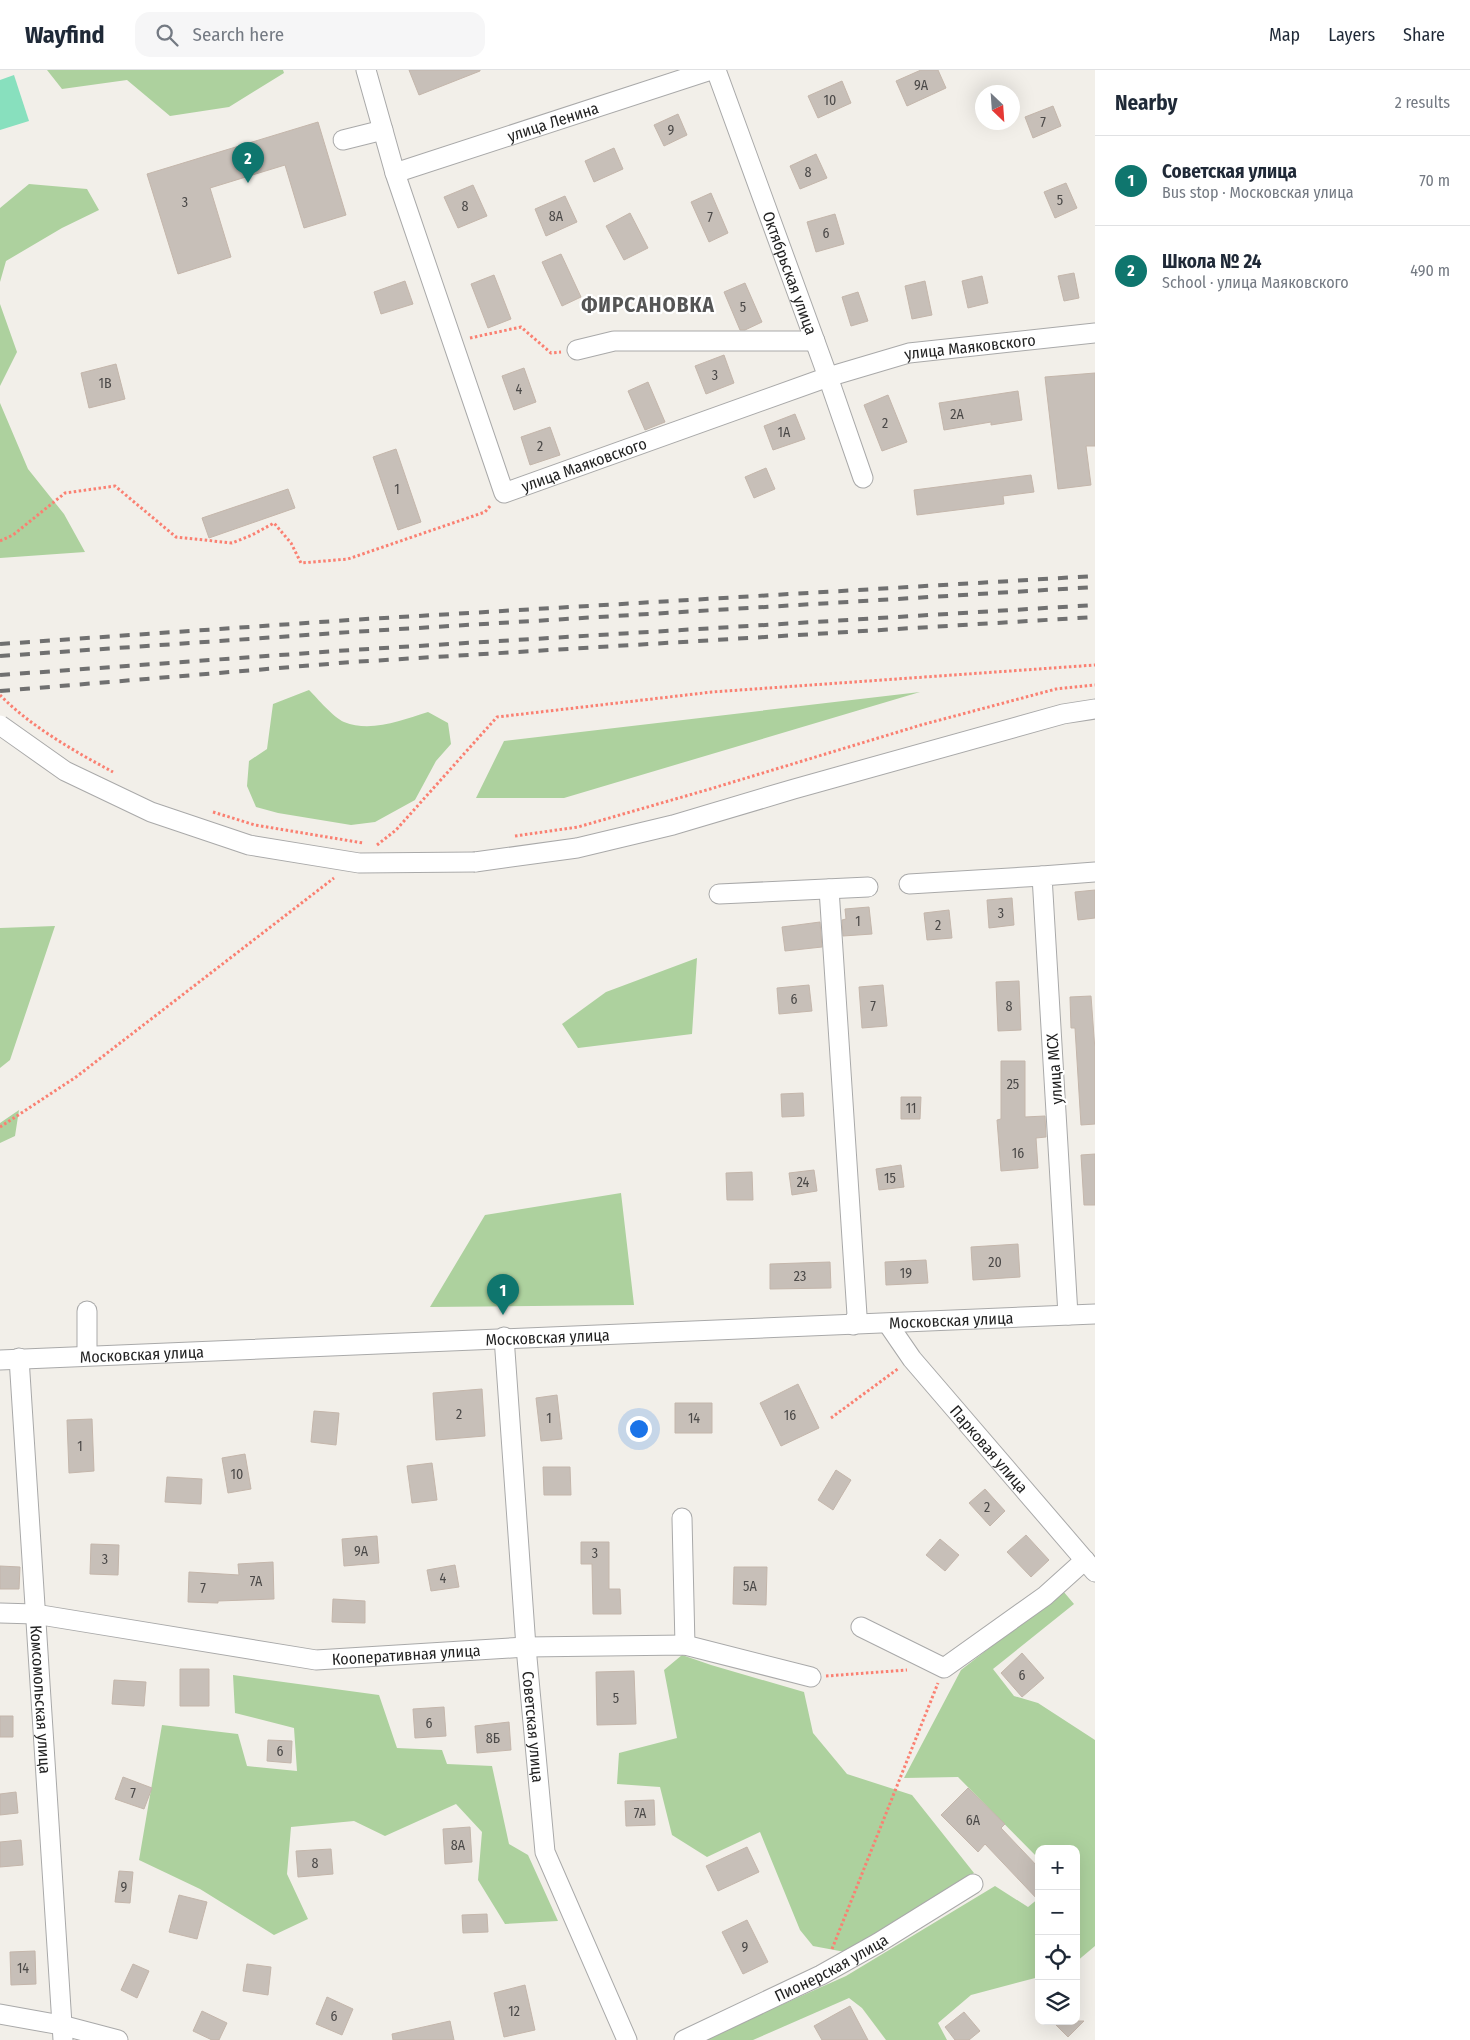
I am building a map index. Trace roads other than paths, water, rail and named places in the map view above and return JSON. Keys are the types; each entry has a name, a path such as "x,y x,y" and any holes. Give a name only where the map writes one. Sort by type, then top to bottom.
{"street":[{"name":"улица Маяковского","path":"366,70 395,173 504,493 828,377 909,353 1095,333"},
{"name":"улица Ленина","path":"395,173 711,70"},
{"name":"Октябрьская улица","path":"716,70 815,340 863,478"},
{"path":"343,140 383,130"},
{"path":"577,350 614,341 815,340"},
{"path":"0,725 66,771 152,812 249,845 359,864 475,862 587,846 672,825 794,788 1063,714 1095,709"},
{"path":"909,884 1095,872"},
{"name":"улица МСХ","path":"1042,876 1068,1315"},
{"path":"719,894 868,887"},
{"path":"829,889 857,1315 853,1325"},
{"path":"87,1311 87,1356"},
{"name":"Московская улица","path":"9,1359 1095,1314"},
{"name":"Парковая улица","path":"888,1324 912,1359 1090,1566"},
{"name":"Советская улица","path":"504,1337 526,1647 545,1852 626,2040"},
{"name":"Комсомольская улица","path":"9,1359 35,1614 62,2032"},
{"path":"682,1518 685,1645"},
{"path":"860,1627 944,1668 1090,1566"},
{"name":"Кооперативная улица","path":"0,1613 35,1614 316,1660 526,1647 685,1645 811,1677"},
{"name":"Пионерская улица","path":"684,2040 821,1975 878,1943 973,1884"},
{"path":"0,2014 62,2032 118,2040"}],"railway":[{"path":"0,644 350,620 1095,576"},
{"path":"0,656 351,632 1095,587"},
{"path":"0,675 351,650 1095,605"},
{"path":"0,691 352,662 1095,617"}],"place":[{"name":"Школа № 24","path":"248,183"},
{"name":"Советская улица","path":"503,1315"}],"district":[{"name":"ФИРСАНОВКА","path":"648,305"}]}
